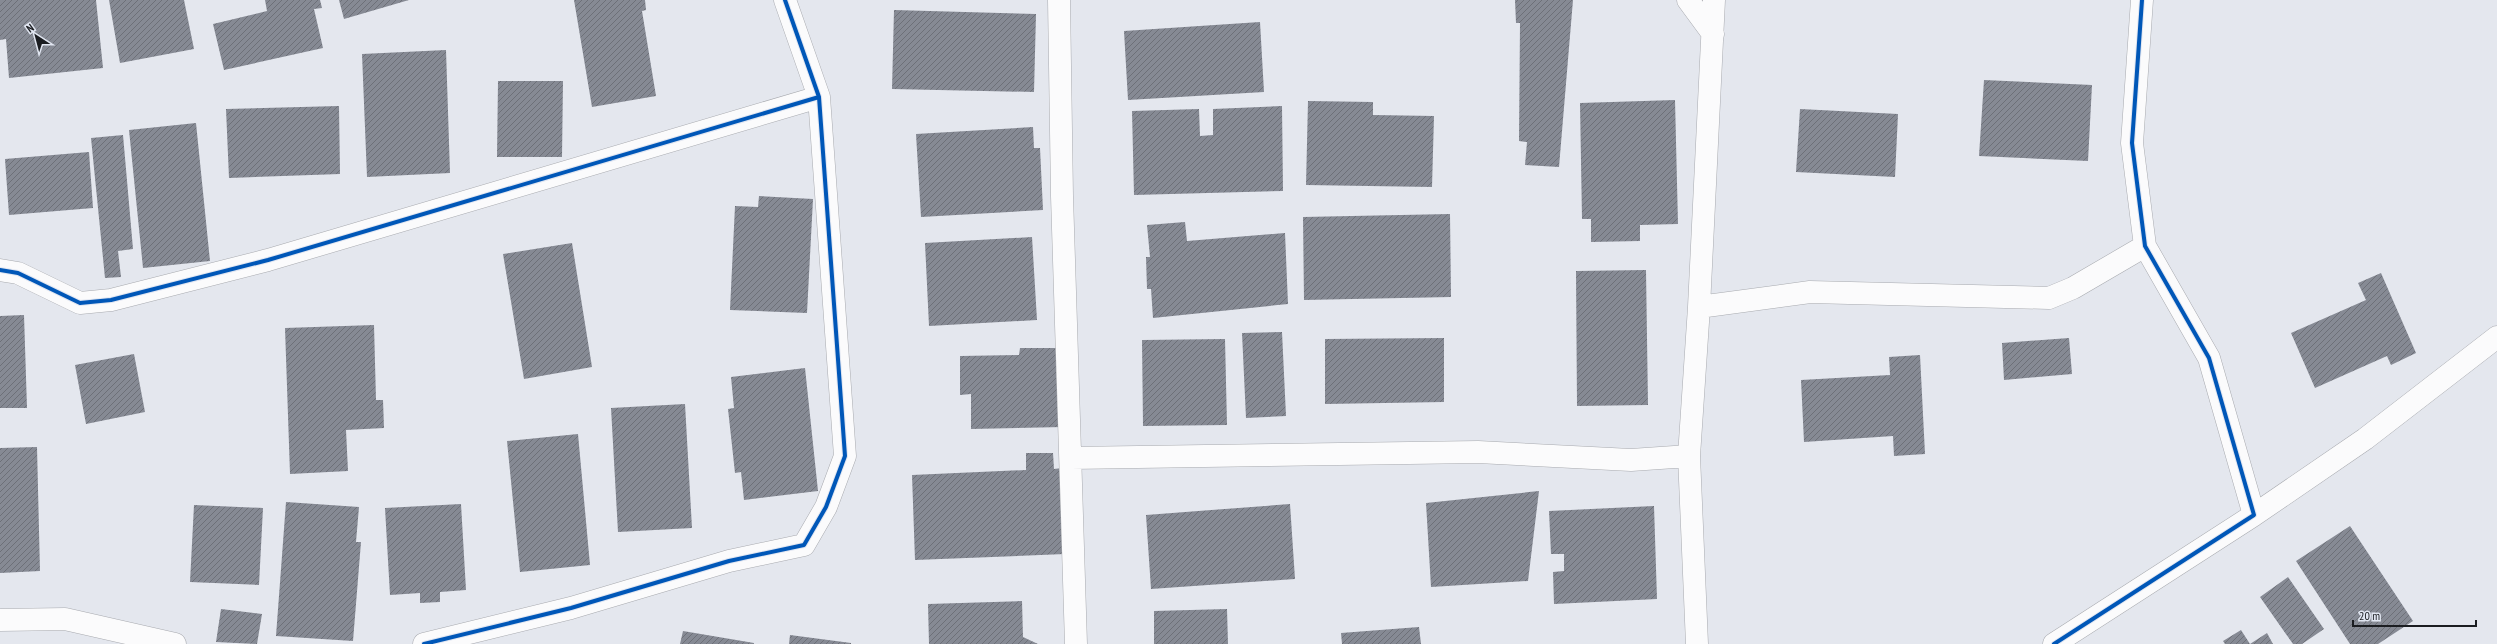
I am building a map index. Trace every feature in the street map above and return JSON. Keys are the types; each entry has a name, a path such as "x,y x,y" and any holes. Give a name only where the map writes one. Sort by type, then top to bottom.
{"street":[{"path":"424,644 571,608 729,561 804,545 826,507 845,456 819,97 785,0"},
{"path":"1059,0 1076,644"},
{"path":"1688,0 1713,34"},
{"path":"1696,644 1689,456 1700,307 1714,0"},
{"path":"2142,0 2132,143 2145,246 2209,358 2254,515"},
{"path":"0,270 18,273 80,303 111,300 268,260 819,97"},
{"path":"1700,307 1810,292 2048,298 2073,288 2145,246"},
{"path":"2054,644 2254,515 2365,439 2497,337"},
{"path":"1071,458 1478,452 1631,460 1689,456"},
{"path":"0,620 64,619 175,644"}],"building":[{"path":"0,0 96,0 103,68 9,78 6,39 0,40"},
{"path":"109,0 184,0 194,49 120,63"},
{"path":"265,0 320,0 322,8 314,9 323,48 224,70 213,24 267,11"},
{"path":"339,0 409,0 344,19"},
{"path":"574,0 645,0 646,10 642,11 656,96 592,107"},
{"path":"1515,0 1573,0 1559,167 1525,165 1527,142 1519,141 1520,23 1516,23"},
{"path":"894,10 1036,14 1034,92 892,89"},
{"path":"1260,22 1264,92 1128,100 1124,31"},
{"path":"446,50 450,173 367,177 362,54"},
{"path":"1984,80 2092,85 2088,161 1979,156"},
{"path":"498,81 563,81 562,157 497,157"},
{"path":"1675,100 1678,224 1640,225 1640,241 1591,242 1591,219 1582,219 1580,103"},
{"path":"1308,101 1373,102 1373,115 1434,116 1432,187 1306,185"},
{"path":"339,106 340,174 229,178 226,109"},
{"path":"1282,106 1283,191 1134,195 1132,111 1199,109 1200,136 1213,135 1213,109"},
{"path":"1800,109 1898,114 1895,177 1796,172"},
{"path":"196,123 210,261 143,268 129,130"},
{"path":"1033,127 1034,148 1040,148 1043,210 921,217 916,134"},
{"path":"123,135 133,249 118,251 121,277 105,278 91,138"},
{"path":"89,152 93,208 9,215 5,159"},
{"path":"759,196 813,199 807,313 730,310 735,206 758,207"},
{"path":"1450,214 1451,297 1304,300 1303,217"},
{"path":"1185,222 1187,241 1285,233 1288,304 1153,318 1151,289 1147,289 1146,257 1150,257 1147,225"},
{"path":"1032,237 1037,320 929,326 925,243"},
{"path":"572,243 592,367 524,379 503,254"},
{"path":"1646,270 1648,405 1577,406 1576,271"},
{"path":"2381,273 2416,353 2391,365 2387,356 2315,388 2291,333 2366,300 2358,283"},
{"path":"24,315 27,408 0,408 0,316"},
{"path":"374,325 376,400 383,400 384,428 346,430 348,471 290,474 285,328"},
{"path":"1282,332 1286,416 1246,418 1242,333"},
{"path":"1444,338 1444,402 1325,404 1325,339"},
{"path":"2069,338 2072,374 2004,380 2002,343"},
{"path":"1225,339 1227,425 1143,426 1142,340"},
{"path":"1020,348 1063,348 1063,427 971,429 971,394 960,395 960,356 1019,355"},
{"path":"134,354 145,412 86,424 75,365"},
{"path":"1920,355 1925,454 1894,456 1893,436 1804,442 1801,380 1890,375 1889,357"},
{"path":"805,368 818,491 744,500 741,472 735,473 728,409 734,408 731,377"},
{"path":"685,404 692,528 618,532 611,408"},
{"path":"578,434 590,565 520,572 507,441"},
{"path":"37,447 40,571 0,573 0,448"},
{"path":"1026,453 1053,453 1054,469 1062,468 1065,554 915,560 912,475 1026,470"},
{"path":"1539,491 1528,581 1431,587 1426,503"},
{"path":"286,502 359,507 356,542 361,542 353,641 276,636"},
{"path":"461,504 466,590 440,592 440,602 420,603 420,593 390,595 385,508"},
{"path":"1290,504 1295,579 1151,589 1146,515"},
{"path":"194,505 263,508 259,585 190,582"},
{"path":"1654,506 1657,599 1554,604 1553,572 1564,571 1564,554 1551,554 1549,511"},
{"path":"2350,526 2413,621 2378,644 2350,644 2296,561"},
{"path":"2288,577 2324,629 2302,644 2293,644 2260,597"},
{"path":"1022,601 1023,637 1038,644 929,644 928,604"},
{"path":"221,609 262,614 257,644 216,642"},
{"path":"1227,609 1228,644 1154,644 1154,611"},
{"path":"1419,627 1421,644 1342,644 1341,633"},
{"path":"2241,630 2250,644 2225,644 2223,641"},
{"path":"683,631 754,643 754,644 680,644"},
{"path":"2267,633 2273,644 2250,644"},
{"path":"790,635 851,643 851,644 789,644"}],"cycle path":[{"path":"424,644 571,608 729,561 804,545 826,507 845,456 819,97 785,0"},
{"path":"2054,644 2254,515 2209,358 2145,246 2132,143 2142,0"},
{"path":"0,270 18,273 80,303 111,300 268,260 819,97"}]}
